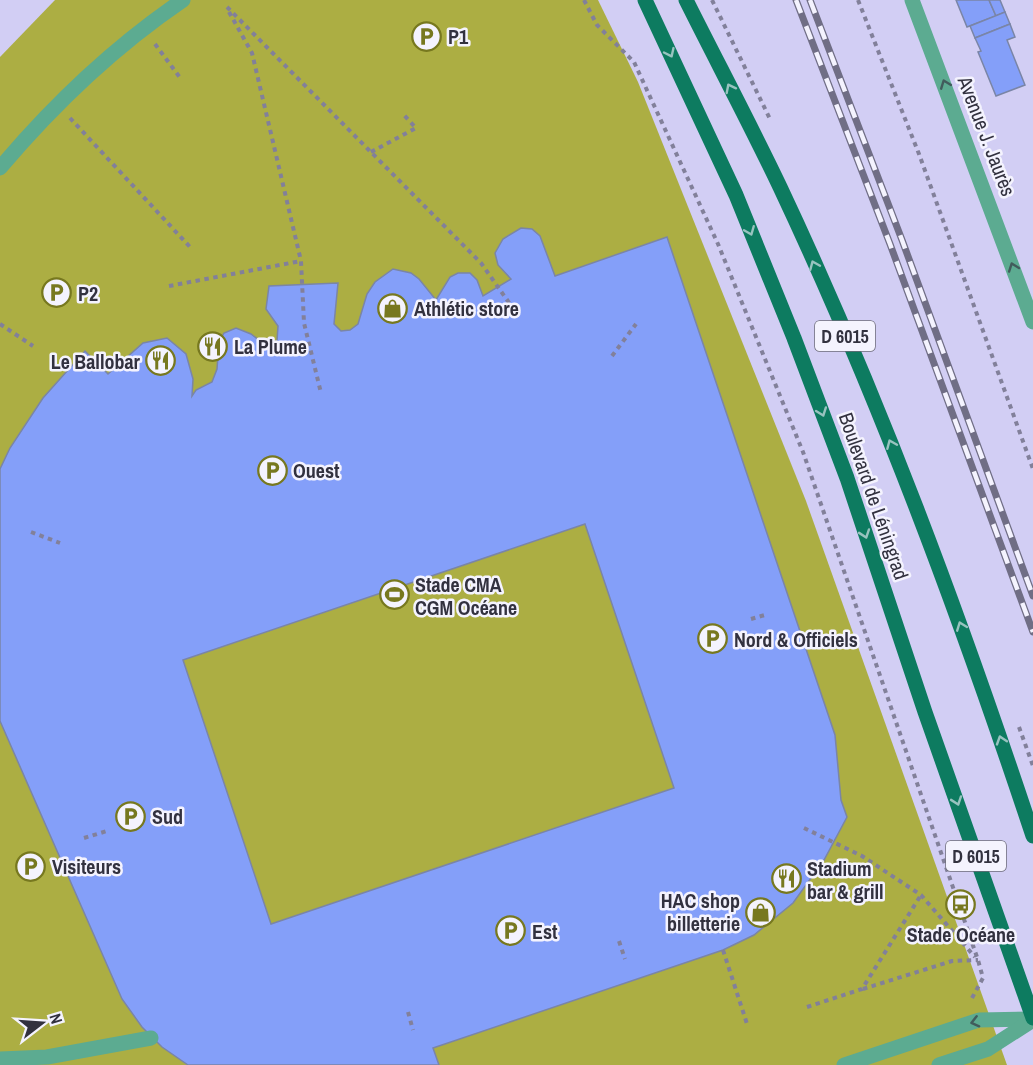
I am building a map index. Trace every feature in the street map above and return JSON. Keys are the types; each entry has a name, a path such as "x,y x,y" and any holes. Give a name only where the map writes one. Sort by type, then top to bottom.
{"main road":[{"name":"Boulevard de Léningrad","path":"645,0 736,195 794,338 847,478 925,712 1033,1019"},
{"name":"Boulevard de Léningrad","path":"686,0 780,188 895,451 981,681 1033,836"}],"street":[{"path":"0,168 57,104 144,29 183,0"},
{"name":"Avenue J. Jaurès","path":"912,0 1033,322"},
{"path":"844,1065 979,1020 1033,1019"},
{"path":"939,1065 988,1049 1033,1019"},
{"path":"0,1059 47,1057 151,1038"}],"path":[{"path":"584,0 597,25 634,62 718,244 790,419 978,960 983,978 972,998"},
{"path":"858,0 920,154 1033,469"},
{"path":"321,393 304,323 301,261 252,53 227,7 482,263 517,314"},
{"path":"144,29 181,79"},
{"path":"57,104 190,247"},
{"path":"371,152 416,128 402,113"},
{"path":"168,286 301,261"},
{"path":"0,324 33,346"},
{"path":"612,356 636,324"},
{"path":"31,532 60,543"},
{"path":"751,619 765,615"},
{"path":"804,828 862,856 921,896 978,960"},
{"path":"84,838 107,831"},
{"path":"862,989 921,896"},
{"path":"619,940 625,959"},
{"path":"723,950 748,1027"},
{"path":"807,1007 952,961 978,960"},
{"path":"408,1012 413,1030"}],"shaded area":[{"name":"Stade CMA CGM Océane","path":"55,0 598,0 638,82 806,501 1007,1065 0,1065 0,57"}],"building":[{"path":"956,0 989,0 996,16 967,27"},
{"path":"989,0 1000,0 1005,12 996,16"},
{"path":"1005,12 1010,24 975,38 970,26"},
{"path":"1010,24 1015,37 1007,40 1025,85 996,96 978,52 981,51 975,38"},
{"name":"Stade CMA CGM Océane","path":"521,228 532,229 540,236 555,276 667,237 835,735 841,800 847,817 824,860 793,903 754,935 723,950 433,1048 439,1065 188,1065 162,1047 142,1027 122,999 0,721 0,469 10,448 43,398 85,351 108,374 143,343 167,338 186,354 193,379 192,396 196,390 212,382 217,369 219,342 224,333 236,328 251,334 264,344 277,341 278,326 266,309 269,286 338,283 334,324 341,331 350,330 358,324 367,294 375,282 393,269 411,273 436,300 450,277 458,273 470,273 477,280 483,296 511,279 498,265 495,253 503,239","holes":["585,524 674,788 271,924 183,660"]}],"railway":[{"path":"796,0 890,244 1033,632"},
{"path":"810,0 902,240 1033,596"}],"place":[{"name":"P1","path":"427,36"},
{"name":"P2","path":"57,293"},
{"name":"Athlétic store","path":"393,308"},
{"name":"La Plume","path":"213,346"},
{"name":"Le Ballobar","path":"161,361"},
{"name":"Ouest","path":"272,470"},
{"name":"Stade CMA CGM Océane","path":"394,595"},
{"name":"Nord & Officiels","path":"713,639"},
{"name":"Sud","path":"131,816"},
{"name":"Visiteurs","path":"31,866"},
{"name":"Stadium bar & grill","path":"786,879"},
{"name":"Stade Océane","path":"961,904"},
{"name":"HAC shop billetterie","path":"761,912"},
{"name":"Est","path":"511,931"}]}
